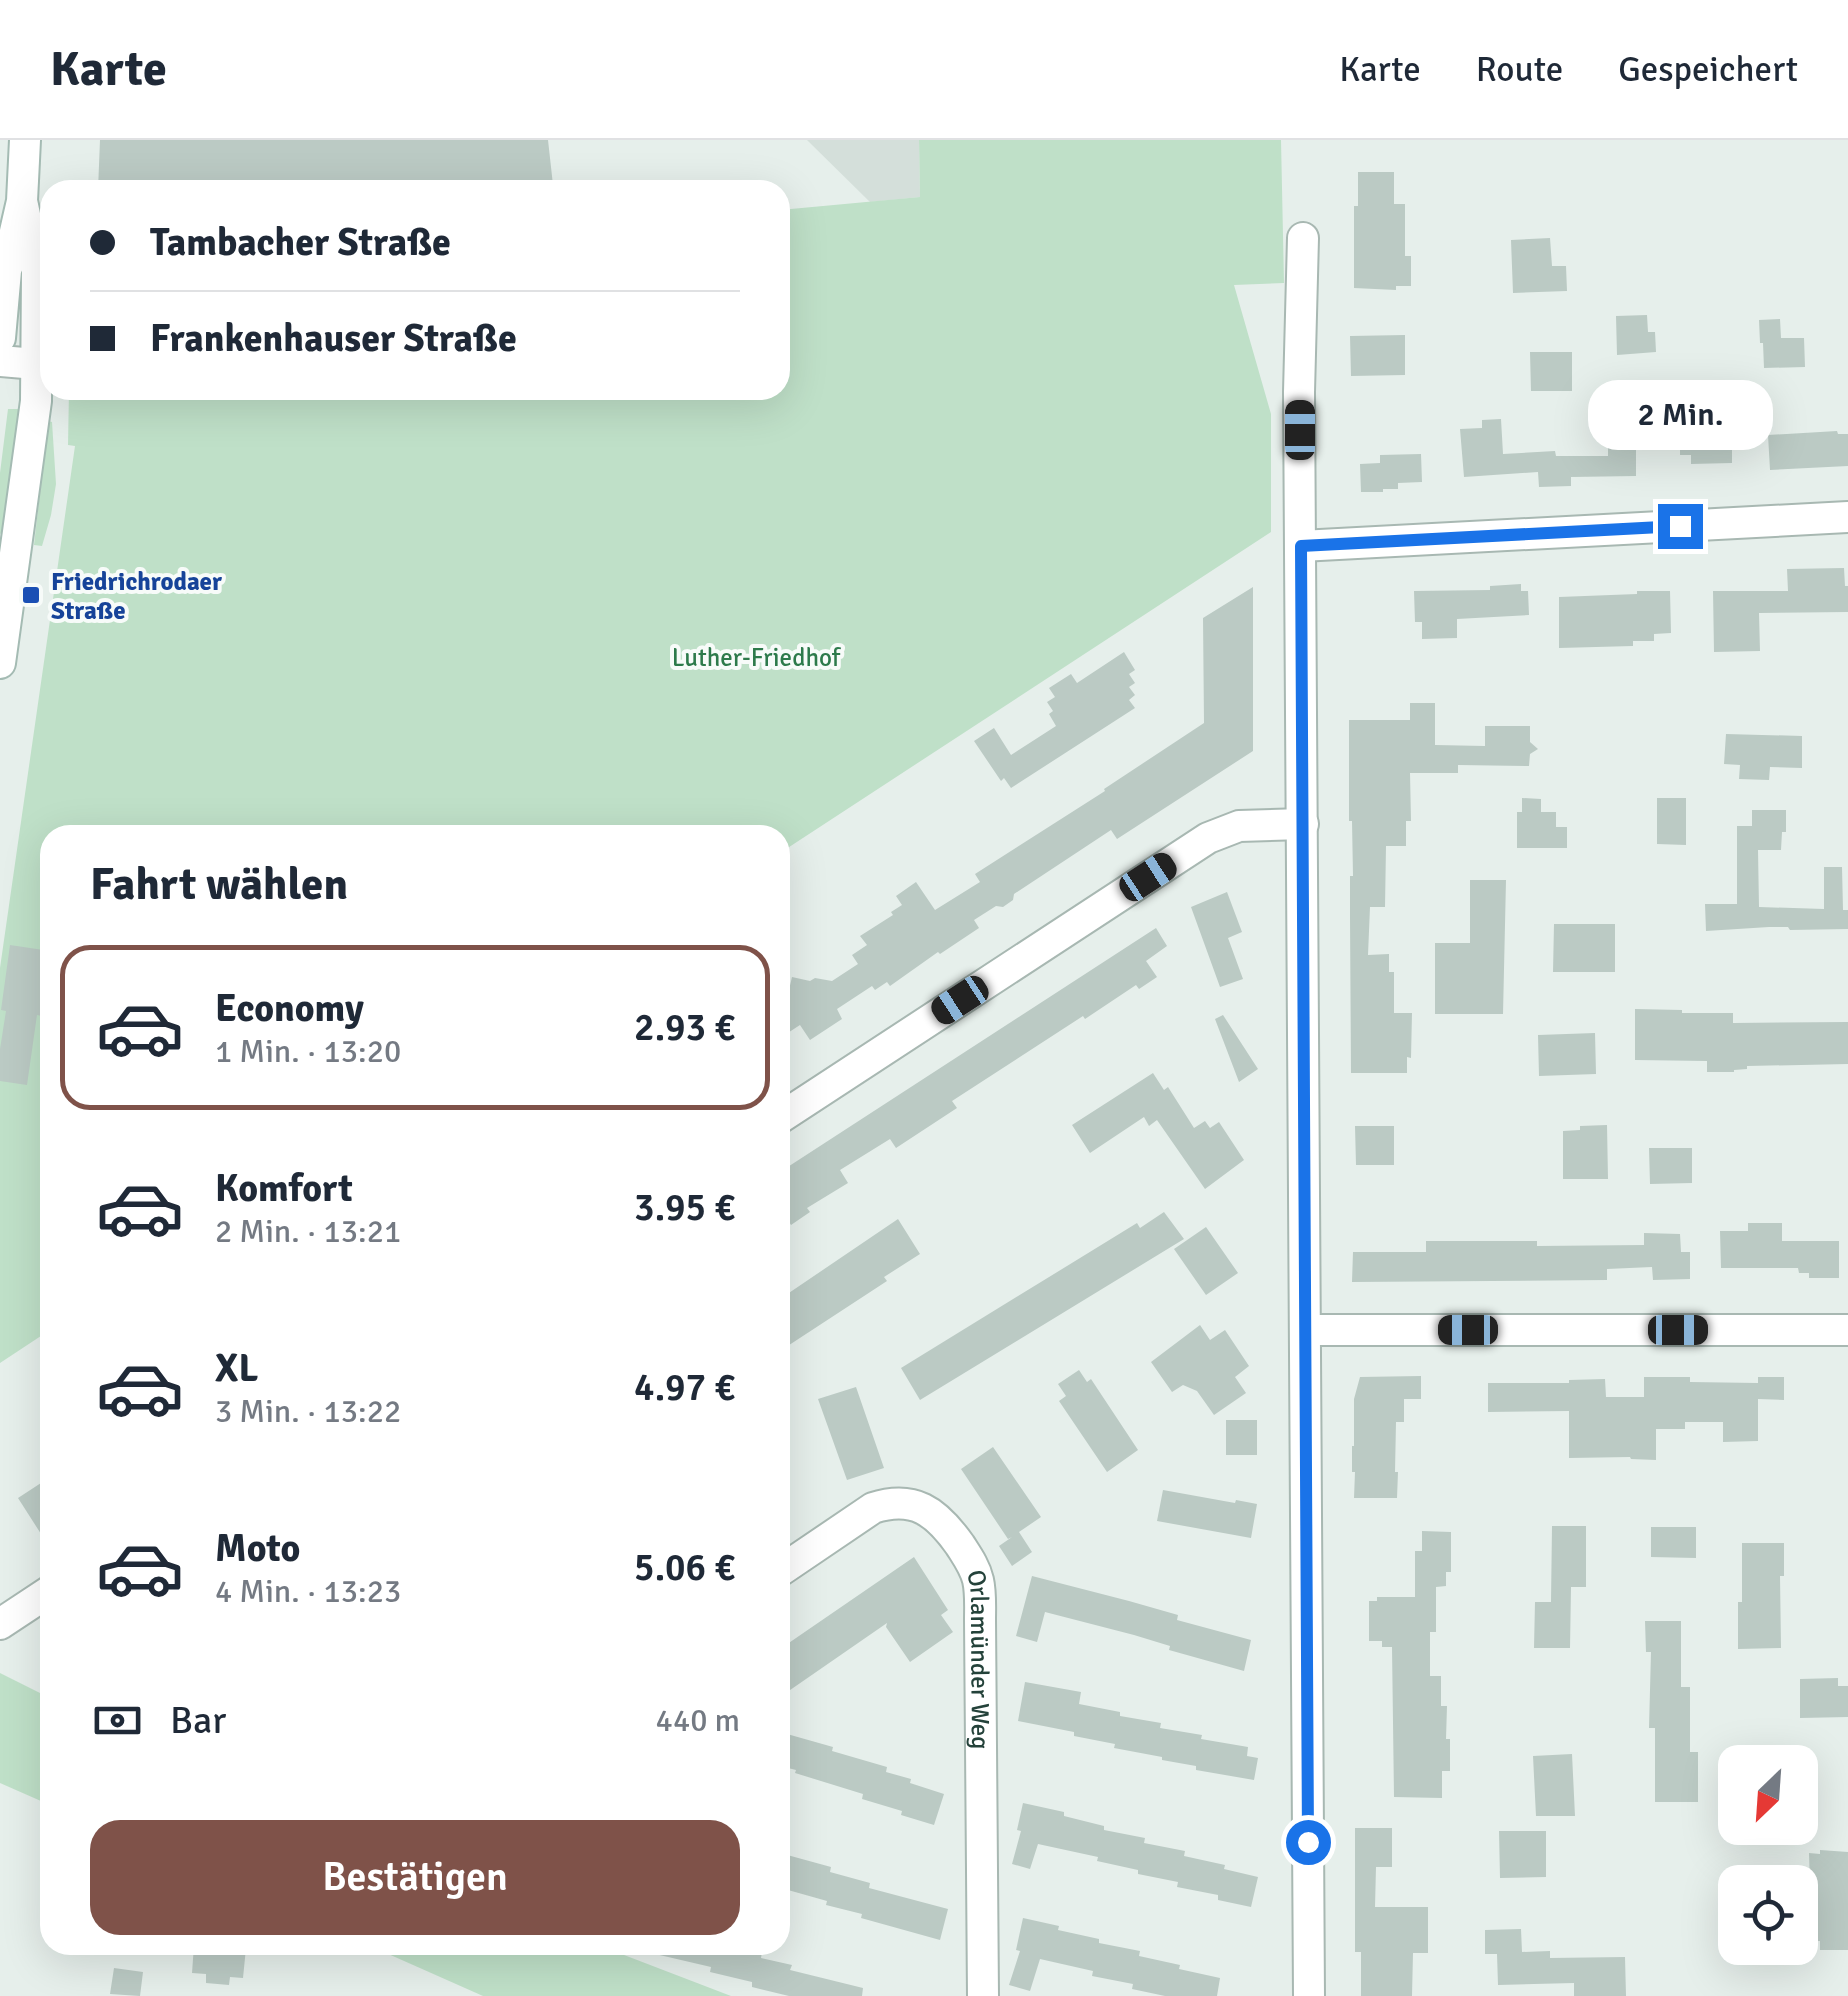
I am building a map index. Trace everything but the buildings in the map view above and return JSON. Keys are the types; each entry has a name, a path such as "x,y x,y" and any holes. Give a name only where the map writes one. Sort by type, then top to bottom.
{"street":[{"path":"0,338 6,272 22,202 25,140"},
{"path":"0,663 8,552 34,418 37,272 22,202"},
{"path":"1302,238 1309,1996"},
{"path":"0,361 36,364"},
{"path":"1301,546 1848,516"},
{"path":"790,1111 1208,838 1238,826 1303,824"},
{"path":"1306,1330 1848,1330"},
{"name":"Orlamünder Weg","path":"790,1564 872,1508 900,1502 921,1508 942,1522 974,1567 980,1620 983,1996"},
{"path":"0,1624 40,1598"}],"shaded area":[{"path":"807,140 919,140 920,197 870,202"}],"green space":[{"name":"Luther-Friedhof","path":"919,140 1281,140 1284,283 1234,285 1271,414 1271,532 790,846 790,825 40,825 40,1337 0,1363 0,968 75,446 68,445 69,400 790,400 790,209 920,197"},
{"path":"8,409 22,409 0,534 0,473"},
{"path":"48,421 52,422 56,484 42,546 34,545"},
{"path":"0,1673 40,1693 40,1801 0,1783"},
{"path":"391,1955 624,1955 731,1996 483,1996"}],"place":[{"name":"Friedrichrodaer Straße","path":"31,595"}],"route":[{"path":"1308,1842 1301,546 1680,526"}]}
